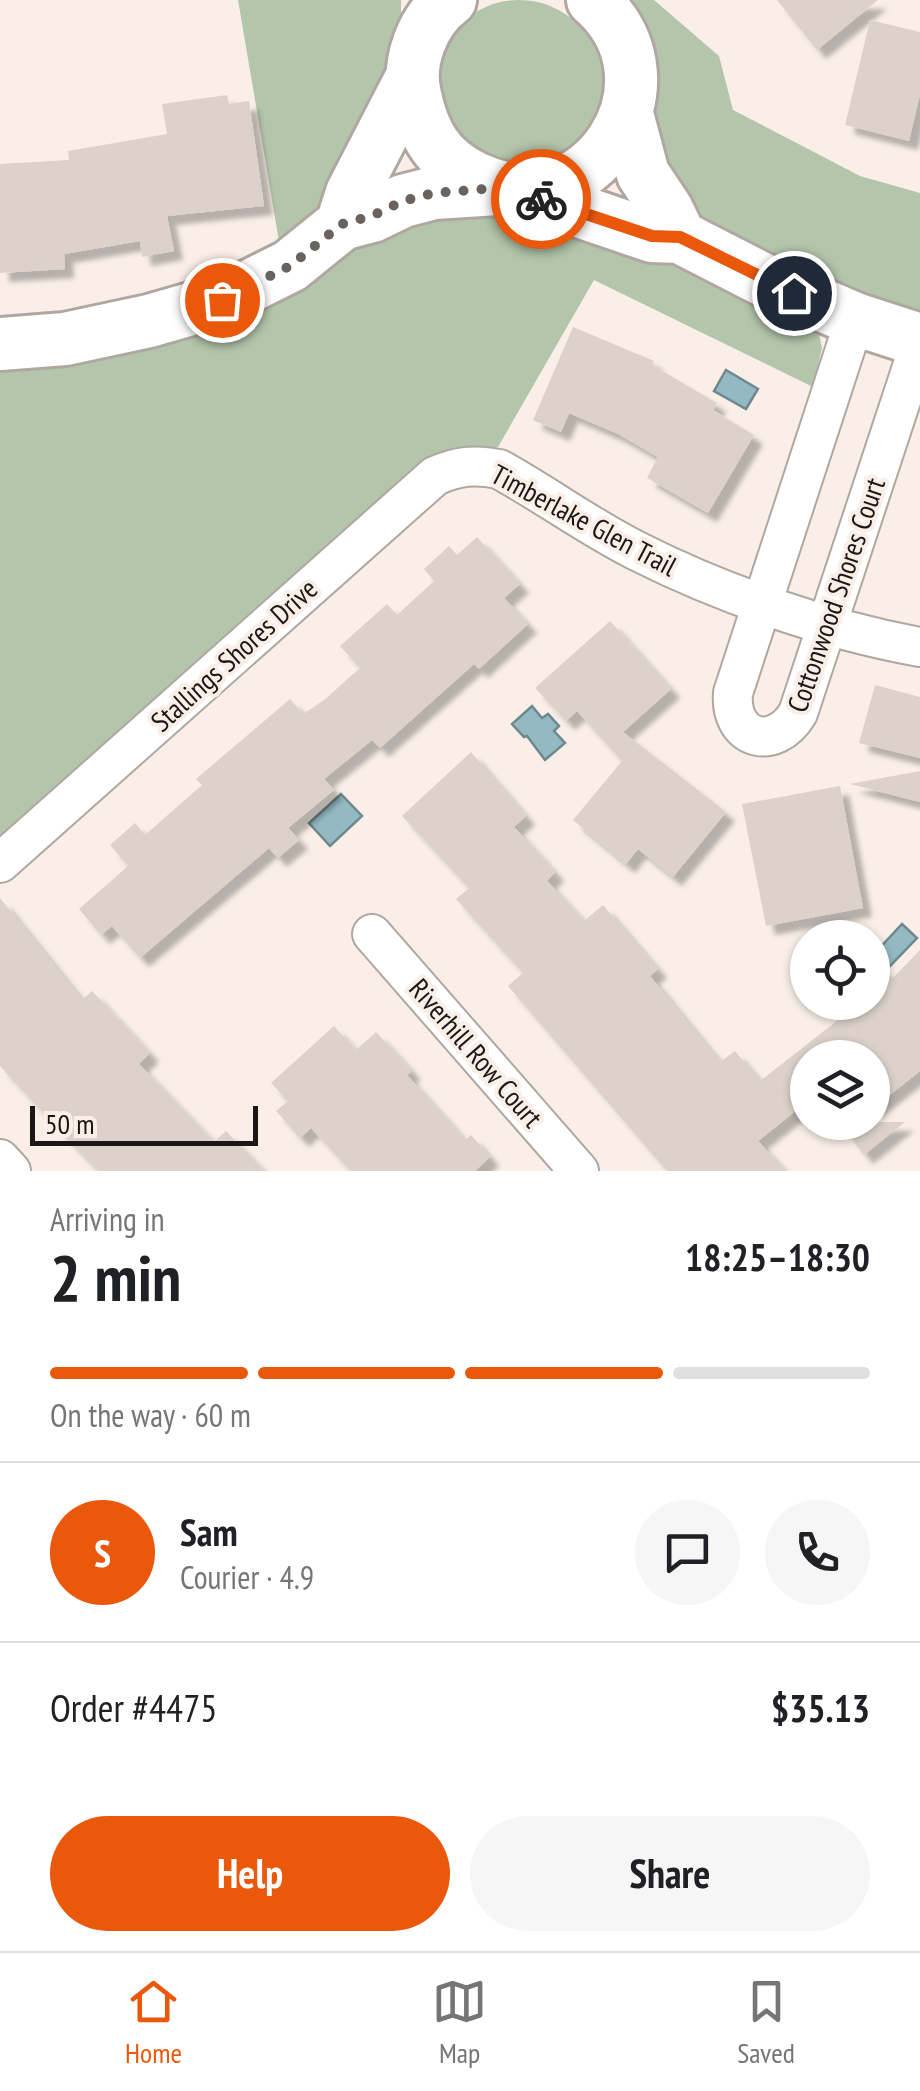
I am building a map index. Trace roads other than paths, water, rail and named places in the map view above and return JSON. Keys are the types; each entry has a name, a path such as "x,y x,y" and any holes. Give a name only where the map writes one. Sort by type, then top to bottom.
{"street":[{"path":"342,224 413,40 450,0"},
{"path":"0,344 65,339 150,322 222,300 290,266 342,224 372,216 403,201 434,193 555,186 586,170 611,146 627,114 632,78 625,43 606,12 593,0"},
{"path":"413,40 422,128 452,167 509,190 652,236 680,237 764,280 920,342"},
{"path":"627,114 642,174 680,237"},
{"name":"Cottonwood Shores Court","path":"855,319 733,693 732,710 739,726 754,736 772,738 788,730 798,714 920,342"},
{"name":"Timberlake Glen Trail","path":"477,465 508,474 637,551 762,602 920,647"},
{"name":"Stallings Shores Drive","path":"0,863 435,476 457,466 477,465"},
{"name":"Riverhill Row Court","path":"372,934 579,1171"},
{"path":"0,1158 11,1171"}],"water":[{"path":"726,370 758,389 746,409 714,391"},
{"path":"532,706 542,718 548,714 559,726 554,731 565,743 545,760 512,724"},
{"path":"341,794 362,816 330,846 309,823"},
{"path":"902,924 917,938 890,966 890,937"}]}
